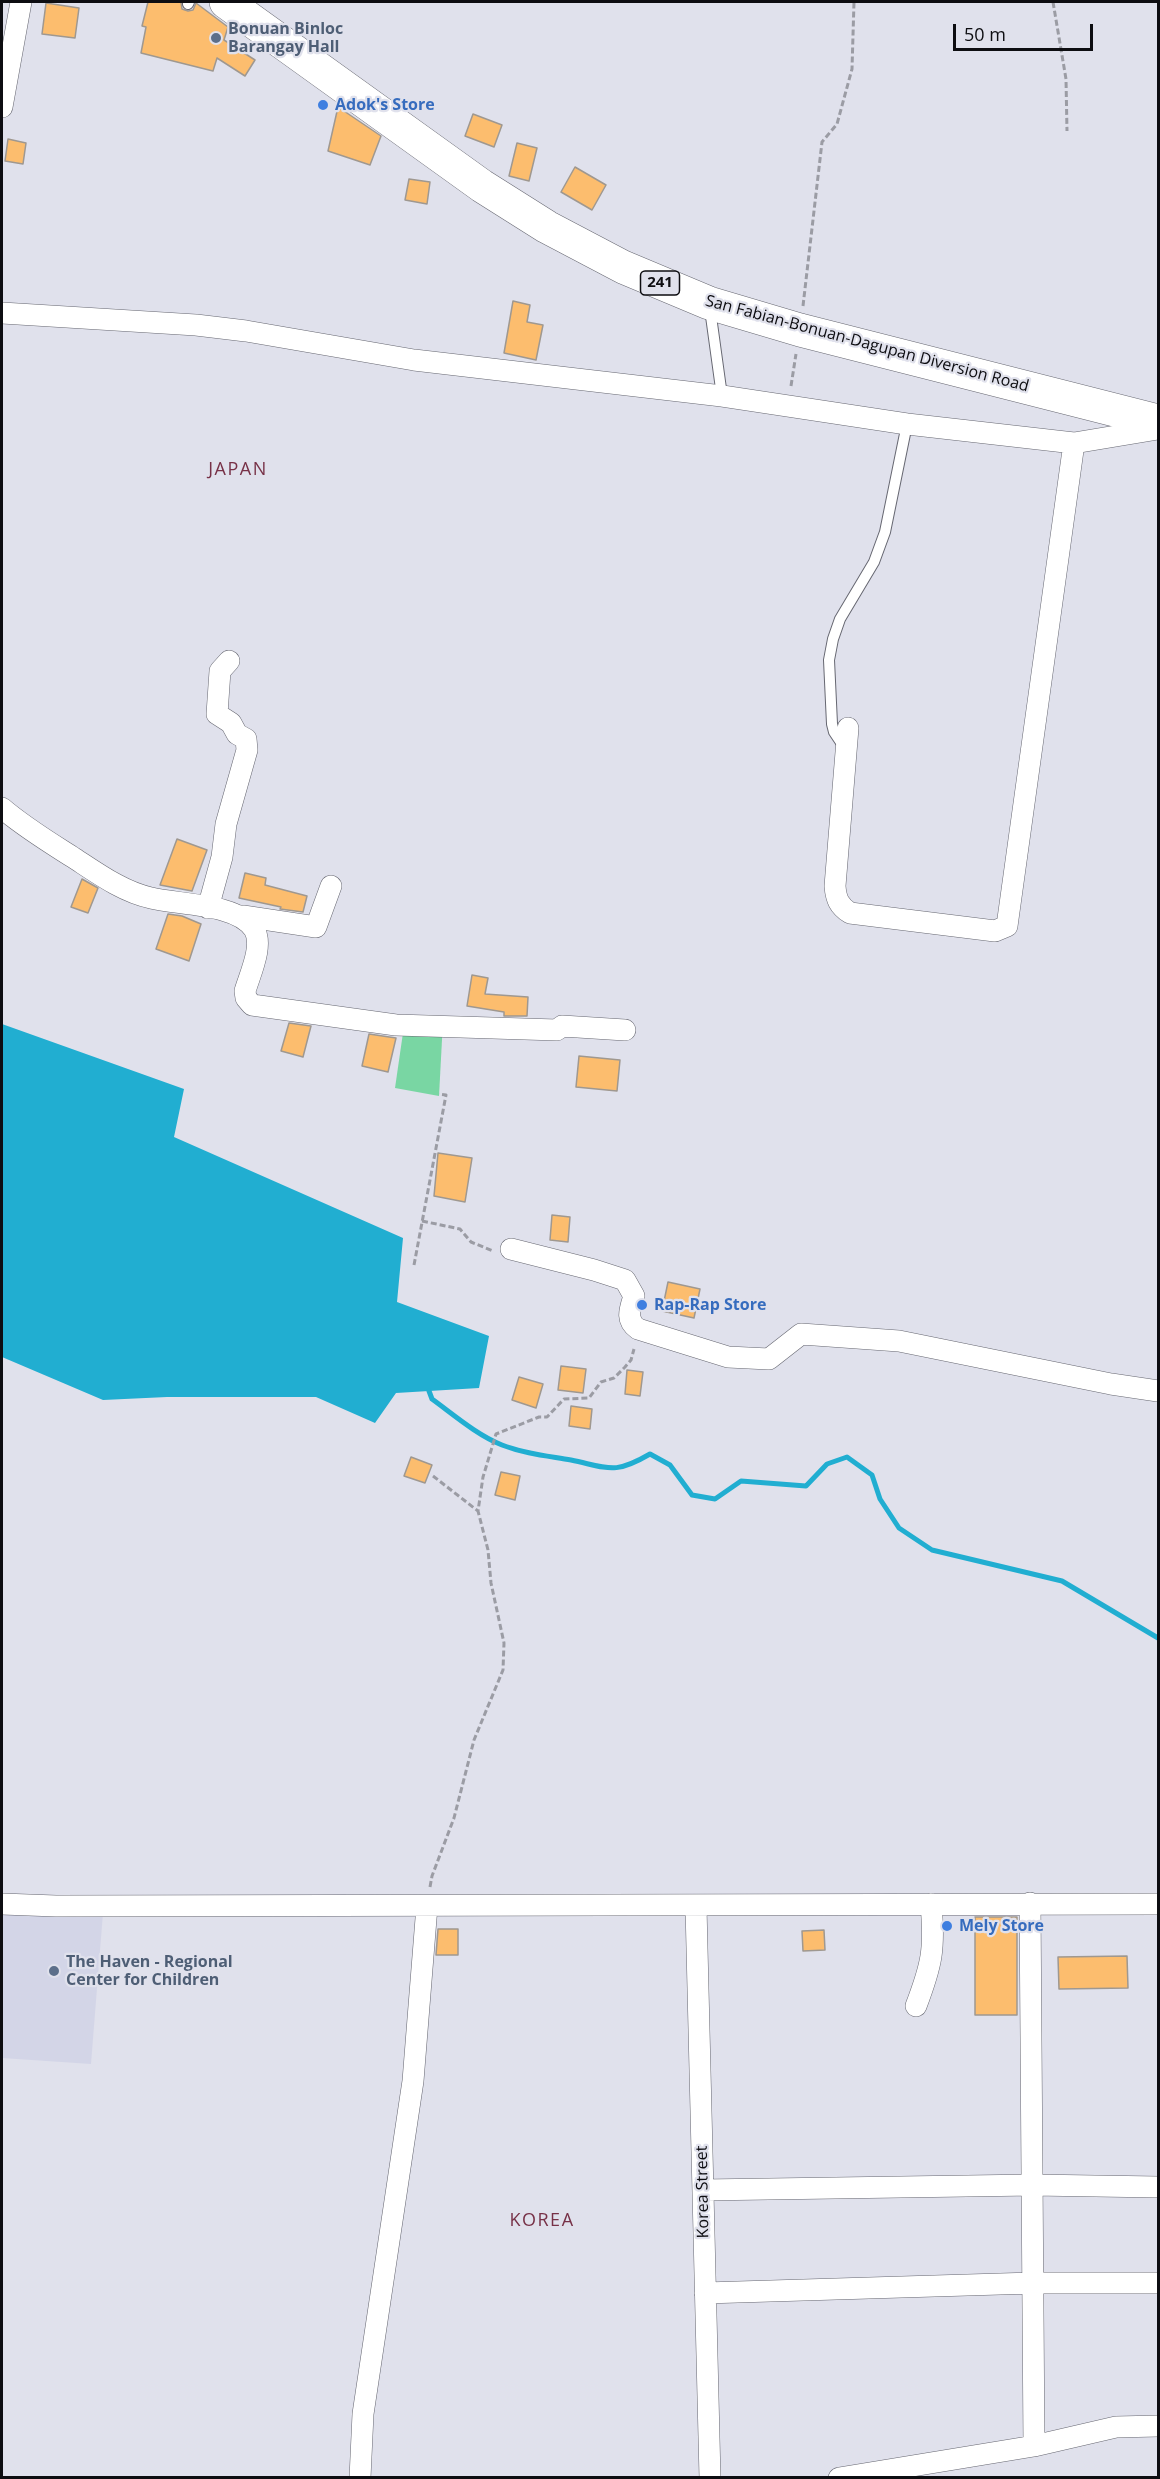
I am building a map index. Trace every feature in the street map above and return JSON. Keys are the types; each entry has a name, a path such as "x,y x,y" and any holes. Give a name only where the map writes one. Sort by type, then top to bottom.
{"main road":[{"name":"San Fabian-Bonuan-Dagupan Diversion Road","path":"226,2 482,186 547,226 623,267 709,303 800,330 1158,421"}],"street":[{"path":"2,107 8,34 21,2"},
{"path":"2,313 196,325 414,360 722,396 907,424 1074,443 1158,429"},
{"path":"848,728 835,886 836,895 843,908 850,913 995,931 1006,926 1074,443"},
{"path":"208,908 222,857 226,824 247,750 246,739 237,734 231,723 217,714 220,670 229,661"},
{"path":"2,808 18,823 110,880 149,898 316,927 331,886"},
{"path":"243,916 255,930 258,946 245,991 246,998 252,1005 396,1025 557,1030 562,1026 625,1030"},
{"path":"512,1249 594,1270 625,1281 634,1296 629,1321 638,1329 728,1357 769,1359 801,1334 899,1341 1111,1384 1158,1391"},
{"path":"2,1904 696,1907 1030,1903 1158,1904"},
{"path":"1030,1903 1034,2446"},
{"path":"916,2007 932,1960 934,1932 931,1904"},
{"path":"360,2478 363,2414 413,2081 427,1906"},
{"name":"Korea Street","path":"696,1907 710,2478"},
{"path":"703,2190 1033,2185 1158,2187"},
{"path":"705,2293 1032,2283 1158,2283"},
{"path":"838,2478 1034,2446 1116,2427 1158,2426"}],"lane":[{"path":"709,303 722,396"},
{"path":"847,750 838,739 832,724 829,660 832,639 840,619 874,562 885,532 907,424"}],"path":[{"path":"788,406 800,330 822,142 837,124 852,69 854,2"},
{"path":"1053,2 1066,79 1067,131"},
{"path":"414,1264 446,1095 439,1094"},
{"path":"422,1221 460,1229 471,1242 499,1253 512,1249"},
{"path":"427,1906 432,1876 454,1818 474,1740 503,1670 504,1643 491,1583 488,1550 478,1511 483,1477 496,1434 539,1417 547,1417 564,1398 589,1398 601,1382 614,1378 632,1360 638,1329"},
{"path":"433,1476 478,1511"}],"shaded area":[{"path":"2,1910 103,1913 91,2064 2,2058"}],"green space":[{"path":"405,1019 443,1021 439,1096 395,1088"}],"water":[{"path":"2,1024 184,1089 174,1137 403,1238 397,1302 489,1336 479,1388 396,1393 375,1423 316,1397 167,1397 103,1400 2,1357"}],"building":[{"path":"148,2 181,2 182,9 188,11 193,10 196,3 228,27 224,40 255,60 245,76 217,58 213,71 141,53 146,27 142,26"},
{"path":"46,3 79,8 75,38 42,34"},
{"path":"338,107 381,136 370,165 328,151"},
{"path":"473,114 502,125 494,147 465,136"},
{"path":"8,139 26,143 23,164 5,161"},
{"path":"517,143 537,148 529,181 509,176"},
{"path":"575,167 606,185 592,210 561,192"},
{"path":"409,179 430,182 427,204 405,200"},
{"path":"513,301 530,305 527,322 543,325 536,360 504,353"},
{"path":"177,839 207,850 192,891 160,885"},
{"path":"245,873 266,878 265,885 307,896 303,912 280,909 281,907 239,898"},
{"path":"82,879 98,888 88,913 71,907"},
{"path":"168,914 182,916 201,924 189,961 156,949"},
{"path":"472,975 488,978 485,994 528,997 527,1016 504,1016 504,1012 467,1006"},
{"path":"289,1023 311,1026 303,1057 281,1051"},
{"path":"369,1034 396,1038 388,1072 362,1066"},
{"path":"579,1056 620,1060 617,1091 576,1087"},
{"path":"438,1153 472,1158 465,1202 434,1196"},
{"path":"552,1215 570,1217 568,1242 550,1240"},
{"path":"668,1282 700,1289 694,1318 662,1311"},
{"path":"561,1366 586,1369 583,1393 558,1390"},
{"path":"627,1370 643,1372 640,1396 625,1394"},
{"path":"519,1377 543,1384 536,1408 512,1400"},
{"path":"571,1406 592,1409 590,1429 569,1426"},
{"path":"411,1457 432,1465 425,1483 404,1476"},
{"path":"501,1472 520,1476 515,1500 495,1495"},
{"path":"975,1917 1017,1917 1017,2015 975,2015"},
{"path":"438,1929 458,1929 458,1955 436,1955"},
{"path":"824,1930 825,1950 803,1951 802,1931"},
{"path":"1127,1956 1128,1988 1059,1989 1058,1957"}],"waterway":[{"path":"429,1391 432,1399 457,1418 502,1445 528,1453 611,1468 628,1465 650,1454 670,1465 692,1495 715,1499 741,1481 806,1486 827,1464 847,1457 872,1475 880,1499 899,1528 932,1550 1062,1581 1158,1638"}],"place":[{"name":"Bonuan Binloc Barangay Hall","path":"216,38"},
{"name":"Adok's Store","path":"323,105"},
{"name":"Rap-Rap Store","path":"642,1305"},
{"name":"Mely Store","path":"947,1926"},
{"name":"The Haven - Regional Center for Children","path":"54,1971"}],"district":[{"name":"JAPAN","path":"238,470"},
{"name":"KOREA","path":"542,2221"}]}
